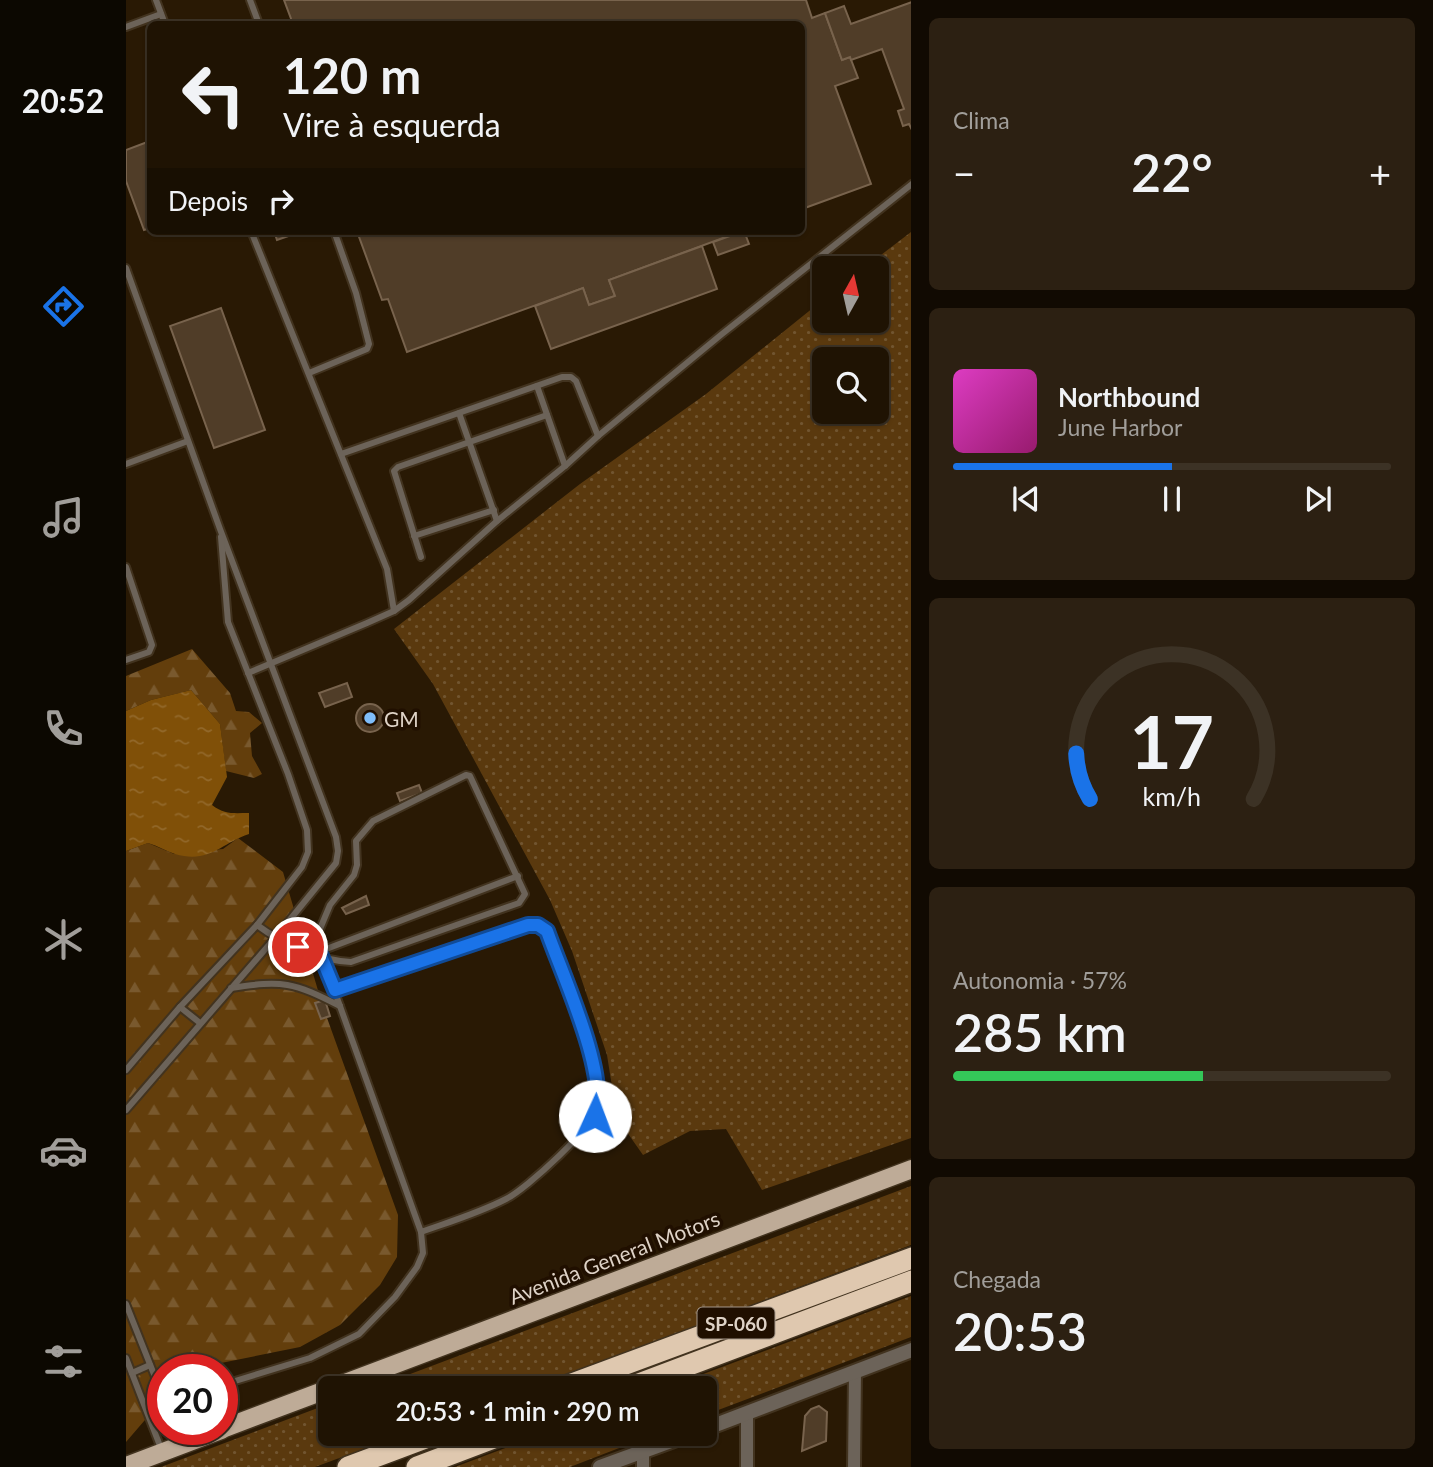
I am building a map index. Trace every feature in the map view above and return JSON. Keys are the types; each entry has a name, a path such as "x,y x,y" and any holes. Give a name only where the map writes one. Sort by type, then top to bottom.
{"highway":[{"name":"SP-060","path":"593,1376 911,1258"},
{"name":"SP-060","path":"660,1376 911,1282"},
{"path":"348,1467 404,1446"},
{"path":"417,1467 473,1446"}],"main road":[{"name":"Avenida General Motors","path":"363,1376 911,1169"},
{"name":"Avenida General Motors","path":"238,1424 318,1393"},
{"name":"Avenida General Motors","path":"126,1466 163,1452 170,1445"}],"street":[{"path":"717,1425 911,1350"},
{"path":"854,1467 855,1372"},
{"path":"747,1414 747,1467"},
{"path":"600,1467 657,1446"},
{"path":"643,1451 643,1467"}],"lane":[{"path":"156,0 164,21"},
{"path":"250,0 258,21"},
{"path":"126,27 160,14"},
{"path":"248,673 394,611 410,600 497,521 598,436 732,325 911,185"},
{"path":"253,235 387,569 394,611"},
{"path":"309,373 367,349 369,344 356,293 335,235"},
{"path":"126,268 220,529 336,837 338,851 336,863 275,938 126,1110"},
{"path":"341,454 562,377 570,377 576,382 598,436"},
{"path":"537,386 565,466"},
{"path":"459,412 497,521"},
{"path":"421,557 394,471 398,467 547,415"},
{"path":"126,464 188,441"},
{"path":"414,536 494,510"},
{"path":"126,1070 180,1007 257,925 302,867 308,852 307,830 228,622 220,529"},
{"path":"126,567 152,645 149,652 126,660"},
{"path":"238,1380 310,1358 359,1334 395,1297 417,1267 423,1253 421,1232 321,954 317,936 330,905 358,866 356,841 373,821 466,775 470,776 525,894 519,903 351,962 336,962 321,954 275,938 257,925"},
{"path":"321,954 518,876"},
{"path":"335,990 528,925 538,925 547,931 594,1062 598,1106 595,1116 571,1144 508,1198 421,1232"},
{"path":"231,988 283,983 301,986 340,1006"},
{"path":"180,1007 200,1024"},
{"path":"126,1304 147,1357"},
{"path":"126,1358 163,1452"},
{"path":"132,1373 147,1366"}],"shaded area":[{"path":"911,232 911,1138 762,1190 726,1129 690,1131 643,1155 617,1118 607,1055 572,951 550,900 433,684 394,629 580,484 706,394 812,309 812,333 889,333 889,256 880,256"},
{"path":"911,1186 911,1245 563,1376 405,1376"},
{"path":"911,1296 911,1337 717,1410 717,1376 698,1376"},
{"path":"318,1408 318,1446 372,1446 315,1467 161,1467 219,1445 238,1445 238,1438"},
{"path":"511,1446 624,1446 570,1467 455,1467"}],"green space":[{"path":"192,649 230,693 236,711 249,712 262,723 250,733 252,756 262,774 254,778 226,771 220,724 191,690 151,700 126,711 126,676"},
{"path":"238,838 283,872 322,1004 398,1215 397,1257 380,1285 340,1325 300,1347 238,1360 238,1354 147,1354 147,1418 126,1442 126,851 148,843 174,854 223,849"}],"water":[{"path":"191,690 220,724 227,777 212,805 225,812 249,813 249,834 206,855 175,854 148,843 126,851 126,711 151,700"}],"building":[{"path":"284,0 806,0 812,18 825,13 842,60 850,57 858,78 835,86 871,184 805,208 805,21 292,21"},
{"path":"911,2 911,128 909,124 903,126 898,111 904,109 882,49 851,60 850,57 842,60 825,13 844,6 851,24"},
{"path":"147,142 147,229 144,230 126,181 126,150"},
{"path":"275,235 291,235 277,240"},
{"path":"358,235 731,235 609,280 615,296 589,305 583,288 407,352 388,299 382,300"},
{"path":"733,235 746,235 749,244 718,255 713,242"},
{"path":"702,246 717,289 551,349 535,306 583,288 589,305 615,296 609,280"},
{"path":"221,308 265,430 214,448 170,326"},
{"path":"347,683 352,697 325,707 319,693"},
{"name":"GM","path":"370,704 380,708 384,718 380,728 370,732 360,728 356,718 360,708"},
{"name":"GM","path":"419,785 422,793 400,801 397,793"},
{"path":"366,896 369,905 346,914 342,908"},
{"path":"325,1000 330,1016 321,1019 315,1003"},
{"path":"819,1406 827,1412 826,1441 802,1451 805,1416 811,1409"}],"place":[{"name":"GM","path":"370,718"}],"route":[{"path":"298,947 321,956 335,990 528,925 544,927 594,1062 598,1106 595,1116"}]}
